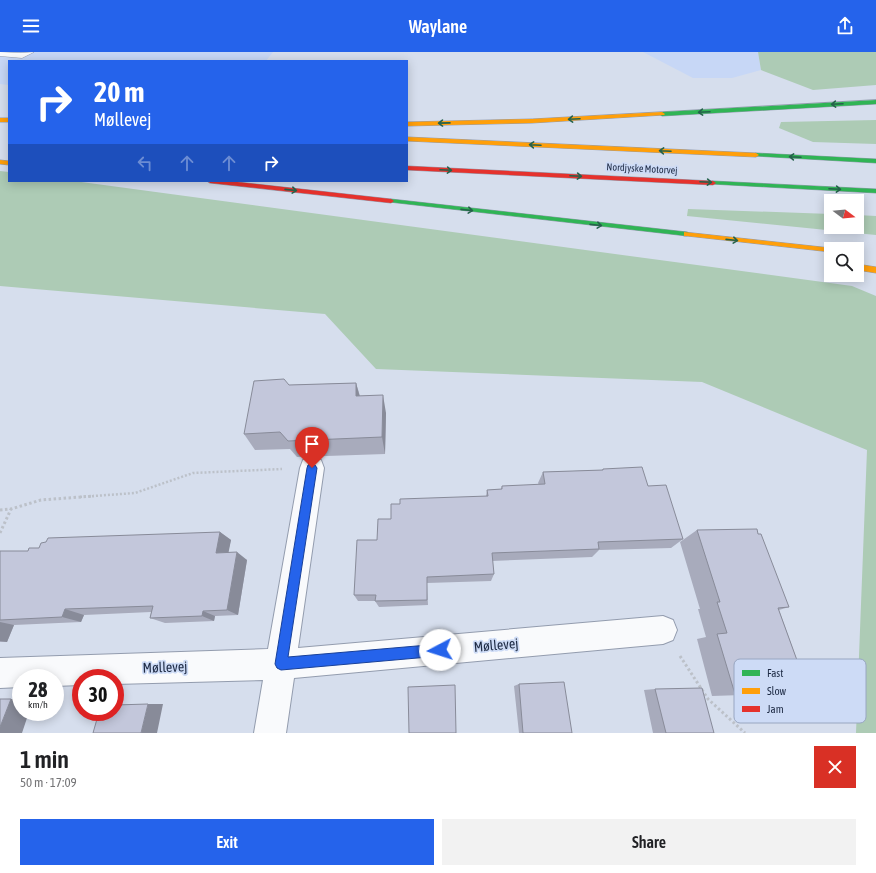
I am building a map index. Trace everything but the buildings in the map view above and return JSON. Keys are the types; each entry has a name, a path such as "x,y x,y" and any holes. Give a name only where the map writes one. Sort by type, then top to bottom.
{"highway":[{"path":"408,124 532,121 876,102"},
{"name":"Nordjyske Motorvej","path":"408,139 876,161"},
{"name":"Nordjyske Motorvej","path":"408,168 876,191"},
{"path":"219,182 824,249"},
{"path":"652,231 734,249"},
{"path":"864,268 876,270"}],"street":[{"path":"270,733 312,468"},
{"name":"Møllevej","path":"0,673 281,664 663,630"}],"lane":[{"path":"0,54 22,56 30,52"}],"path":[{"path":"0,510 11,509 41,500 135,493 193,473 312,468"},
{"path":"0,533 11,509"},
{"path":"663,630 708,699 734,723"},
{"path":"734,723 745,733"}],"shaded area":[{"path":"0,52 273,52 267,60 8,60 8,85 0,84"},
{"path":"643,52 758,52 761,70 732,78 693,78"}],"green space":[{"path":"758,52 876,52 876,85 813,90 761,70"},
{"path":"876,120 876,144 813,142 779,128 781,122"},
{"path":"0,171 8,172 8,182 81,182 852,286 876,296 876,733 856,733 856,723 866,723 866,659 859,659 867,450 702,382 376,369 325,314 0,286"},
{"path":"688,209 824,214 824,230 687,216"},
{"path":"864,215 876,216 876,235 864,234"}],"traffic: fast":[{"path":"662,114 876,102"},
{"path":"756,155 876,161"},
{"path":"713,183 876,191"},
{"path":"391,201 687,234"}],"traffic: slow":[{"path":"408,124 532,121 662,114"},
{"path":"0,120 8,120"},
{"path":"408,139 756,155"},
{"path":"0,162 8,163"},
{"path":"687,234 824,249"},
{"path":"864,268 876,270"}],"traffic: jam":[{"path":"408,168 713,183"},
{"path":"219,182 391,201"}],"route":[{"path":"312,468 281,664 440,650"}]}
